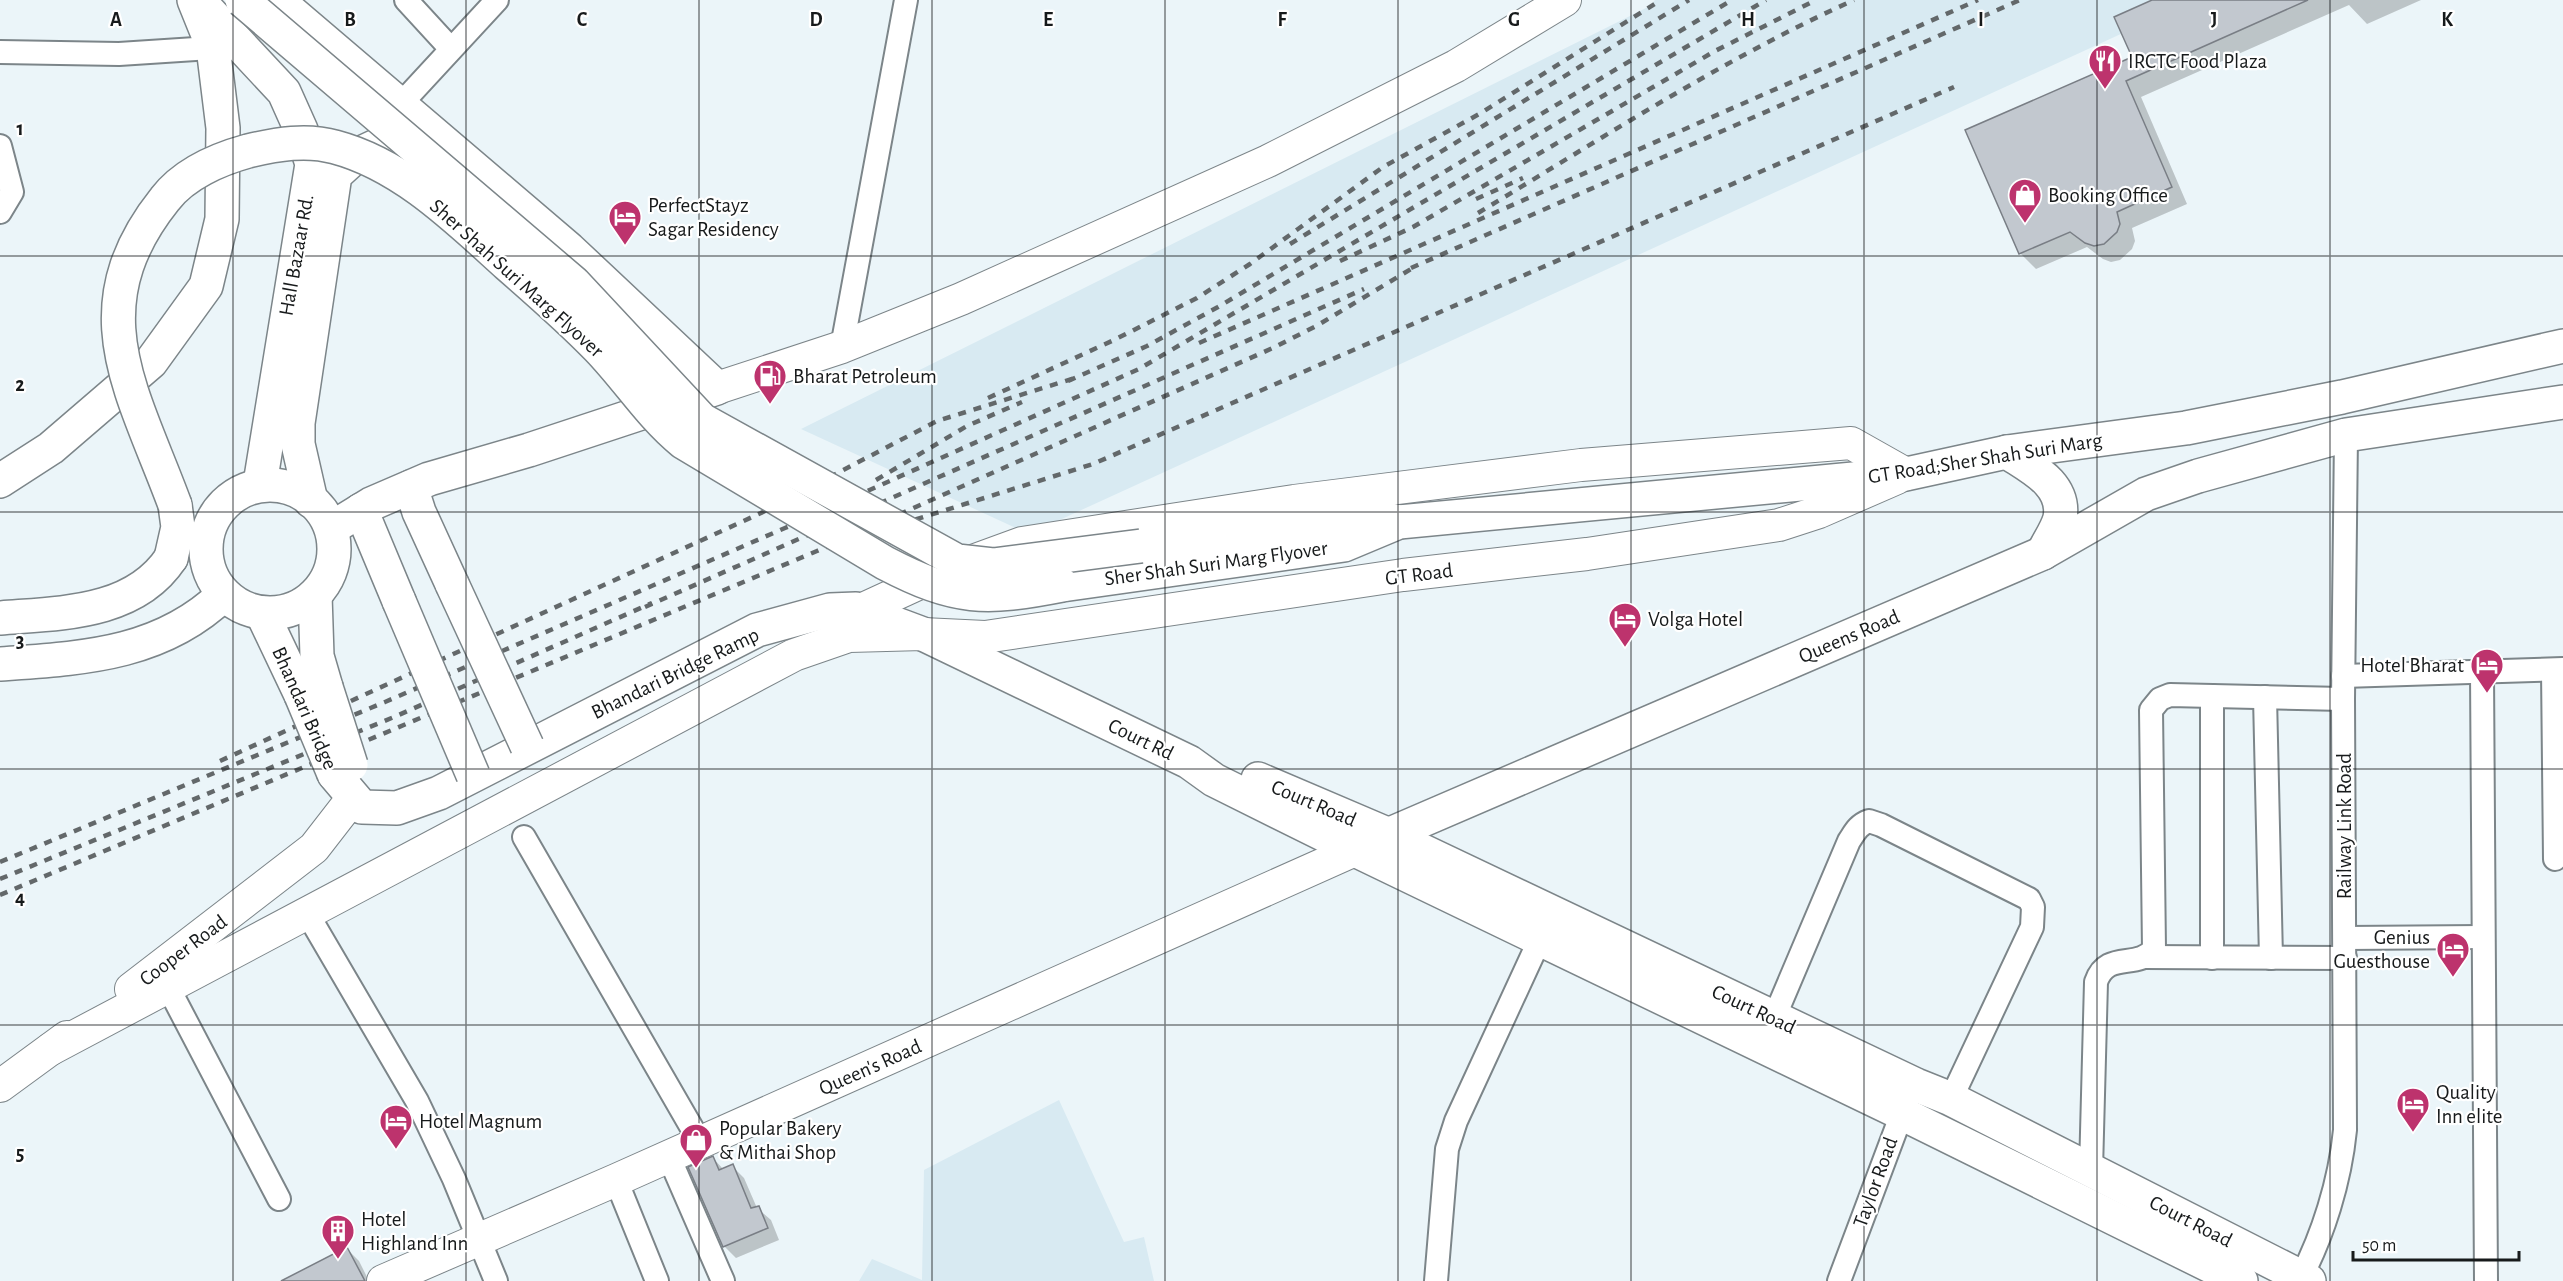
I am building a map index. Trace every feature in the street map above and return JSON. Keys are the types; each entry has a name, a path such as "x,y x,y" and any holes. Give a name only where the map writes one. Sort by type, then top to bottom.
{"main road":[{"name":"Hall Bazaar Rd.","path":"196,0 228,46 284,92 301,130 312,164 260,484"},
{"name":"Sher Shah Suri Marg Flyover","path":"242,0 574,283 702,420 957,561 993,565 1362,514 1399,522"},
{"path":"332,528 361,510 411,487 842,347 961,299 1268,161 1456,66 1565,0"},
{"path":"280,1 410,116 569,249 717,388"},
{"path":"0,480 51,448 151,362 206,286 222,219 223,128 228,46"},
{"path":"311,501 298,444 312,317 335,175 357,155 410,116"},
{"name":"Sher Shah Suri Marg Flyover","path":"171,558 178,527 175,505 121,359 117,297 127,261 145,224 167,196 196,172 233,155 273,145 305,143 335,147 396,174 428,197 558,309 599,350 664,426 683,442 915,579 960,594 1009,595 1062,585 1344,545 1399,522"},
{"name":"GT Road;Sher Shah Suri Marg","path":"1399,522 1906,474 2007,452 2186,428 2342,397 2563,346"},
{"path":"2346,435 2563,402"},
{"path":"2186,428 2198,476"},
{"name":"Queens Road","path":"1355,850 1387,834 2043,553 2146,494 2198,476 2346,435"},
{"path":"858,610 948,570 1022,543 1305,499 1581,465 1851,443 1906,474"},
{"path":"2007,452 2046,477 2060,498 2060,519 2043,553"},
{"name":"GT Road","path":"51,1049 794,655 849,636 923,634 985,637 1403,575 1587,554 1779,525 1819,512 1906,474"},
{"path":"260,484 281,484 301,492 332,528 334,557 327,579 315,595 282,613 262,613 237,605 224,594 206,564 206,536 209,523 221,505 239,491 260,484"},
{"path":"411,487 419,512 527,747"},
{"path":"361,510 473,775"},
{"path":"0,599 84,588 130,577 171,558"},
{"path":"0,618 101,606 122,601 138,592 160,574 171,558"},
{"path":"0,664 88,656 159,639 208,608 224,594"},
{"name":"Bhandari Bridge","path":"313,691 317,656 315,595"},
{"name":"Bhandari Bridge Ramp","path":"398,808 439,793 757,630 830,610 858,610 923,634"},
{"name":"Bhandari Bridge","path":"262,613 313,691 346,779 368,785 398,808"},
{"path":"0,647 75,642 179,628"},
{"name":"Court Rd","path":"923,634 1189,762 1214,780 1355,850"},
{"name":"Court Road","path":"1189,762 1224,765 1387,834 1774,1018 1908,1099 2241,1281"},
{"name":"Cooper Road","path":"0,1086 314,848 346,779"},
{"name":"Court Road","path":"1355,850 1540,939 1908,1099 1951,1099 2303,1280"},
{"name":"Queen's Road","path":"383,1281 669,1157 1355,850"}],"street":[{"path":"406,0 451,49"},
{"path":"410,116 451,49 497,0"},
{"path":"842,347 906,0"},
{"path":"0,52 119,54 228,46 280,1"},
{"path":"0,146 12,192 0,212"},
{"name":"Railway Link Road","path":"2303,1280 2342,1166 2345,1130 2343,676 2346,435"},
{"path":"2343,676 2558,670 2555,859"},
{"path":"2482,672 2486,1281"},
{"path":"2145,957 2154,949 2155,942 2151,710 2160,699 2170,695 2343,699"},
{"path":"2212,696 2212,958"},
{"path":"2265,697 2271,958"},
{"path":"1774,1018 1853,835 1857,828 1869,821 1881,825 2029,899 2033,907 2032,927 1951,1099"},
{"path":"524,837 700,1142"},
{"path":"307,913 417,1101 480,1239 496,1281"},
{"path":"2091,1170 2096,982 2103,968 2112,963 2145,957 2271,958 2345,948 2483,937"},
{"path":"1436,1281 1443,1182 1450,1140 1456,1121 1540,939"},
{"path":"168,987 279,1199"},
{"name":"Taylor Road","path":"1839,1281 1908,1099"},
{"path":"669,1157 723,1281"},
{"path":"616,1180 657,1281"}],"shaded area":[{"path":"1655,0 2195,0 1029,534 801,429 1650,6"},
{"path":"1059,1100 1124,1242 1144,1237 1154,1281 859,1281 872,1259 922,1280 924,1170"}],"building":[{"path":"2152,0 2308,0 2126,81 2172,187 2117,212 2120,224 2117,232 2104,244 2094,246 2085,243 2070,232 2019,254 1965,130 2132,57 2114,17"},
{"path":"713,1156 719,1170 733,1164 751,1208 759,1206 768,1228 723,1247 688,1167"},
{"name":"Hotel Highland Inn","path":"347,1247 365,1281 281,1281"}],"railway":[{"path":"988,398 1114,340 1197,298 1250,264 1383,167 1481,113 1661,0"},
{"path":"1290,244 1689,0"},
{"path":"1068,381 1147,346 1218,307 1732,0"},
{"path":"0,862 385,702 785,528 1139,369 1766,0"},
{"path":"1340,261 1413,227 1715,51 1816,0"},
{"path":"1478,213 1710,74 1805,23 1854,0"},
{"path":"1199,343 1978,0"},
{"path":"1411,268 2020,0"},
{"path":"885,529 1093,464 1954,87"},
{"path":"1476,199 1523,178"},
{"path":"0,895 817,551 1275,347 1318,325 1416,266"},
{"path":"645,607 1364,289"},
{"path":"220,761 761,513 937,421 1075,378"},
{"path":"876,480 967,426 1022,402"},
{"path":"0,879 394,717 652,603"}],"place":[{"name":"IRCTC Food Plaza","path":"2105,90"},
{"name":"Booking Office","path":"2025,224"},
{"name":"PerfectStayz Sagar Residency","path":"625,246"},
{"name":"Bharat Petroleum","path":"770,405"},
{"name":"Volga Hotel","path":"1625,648"},
{"name":"Hotel Bharat","path":"2487,694"},
{"name":"Genius Guesthouse","path":"2453,978"},
{"name":"Quality Inn elite","path":"2413,1133"},
{"name":"Hotel Magnum","path":"396,1150"},
{"name":"Popular Bakery & Mithai Shop","path":"696,1169"},
{"name":"Hotel Highland Inn","path":"338,1260"}]}
